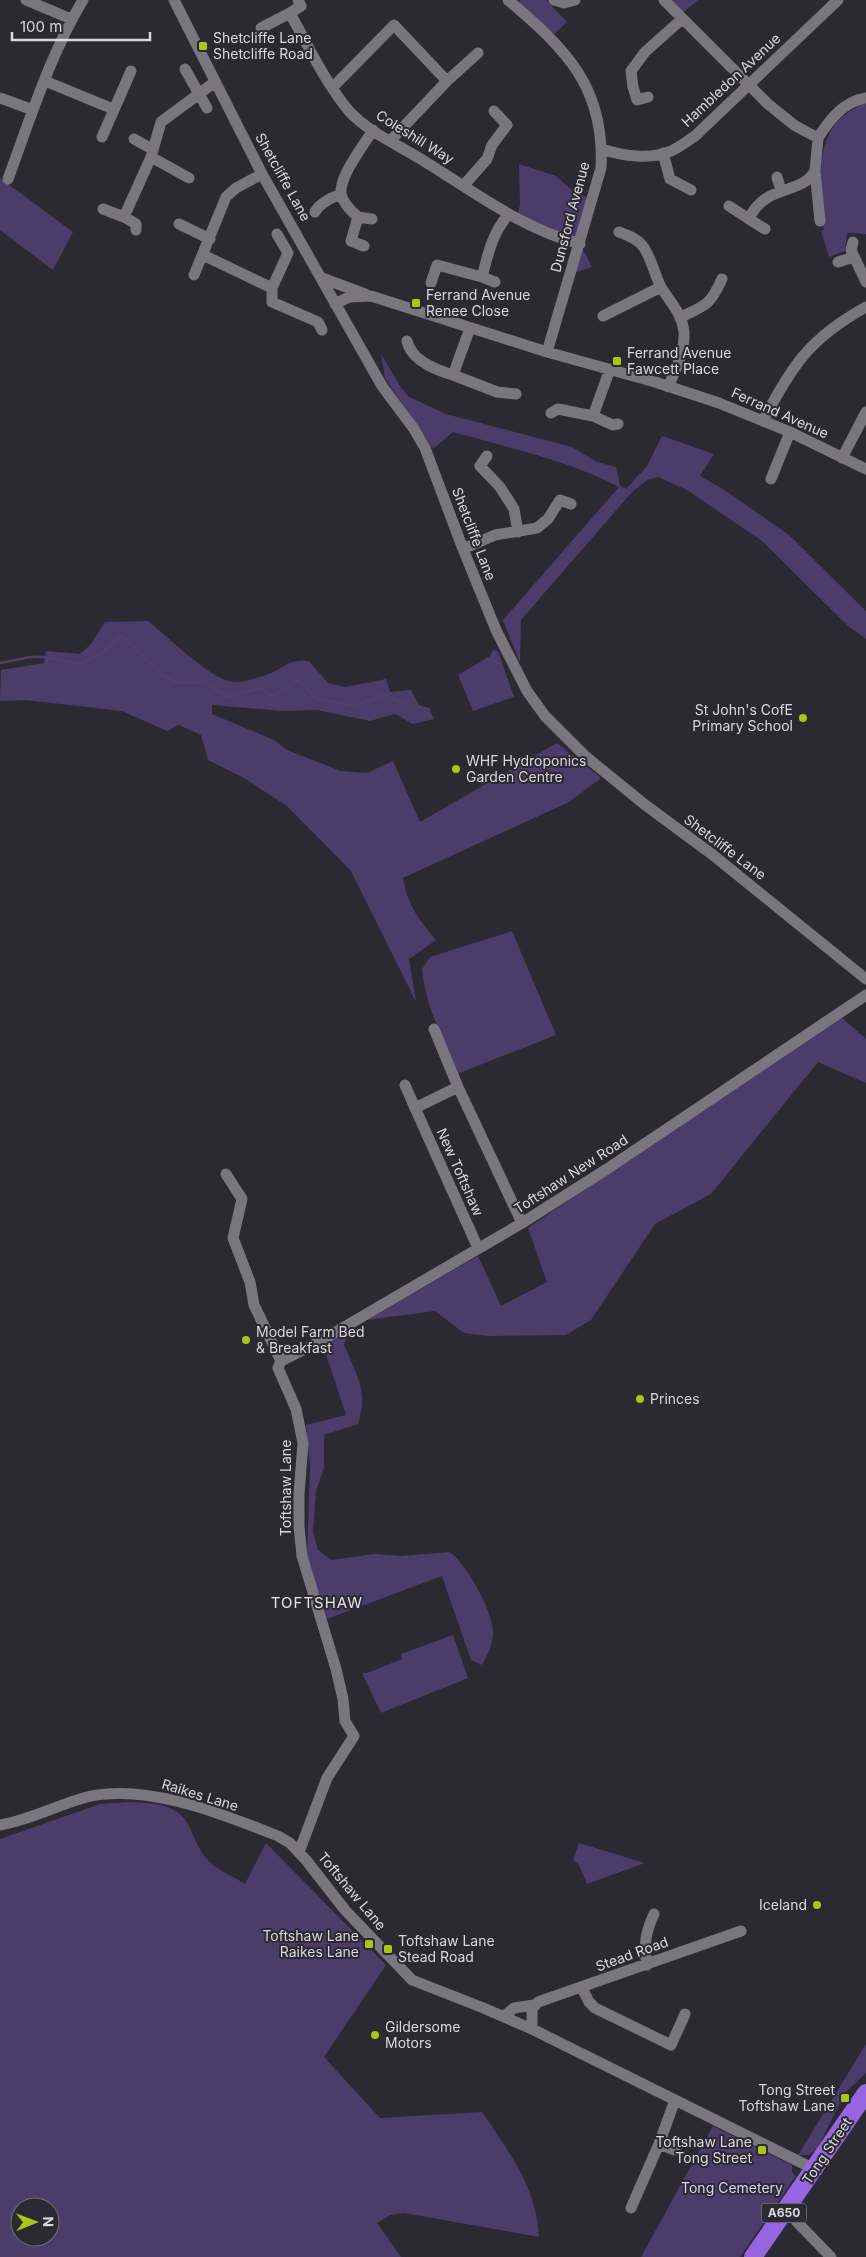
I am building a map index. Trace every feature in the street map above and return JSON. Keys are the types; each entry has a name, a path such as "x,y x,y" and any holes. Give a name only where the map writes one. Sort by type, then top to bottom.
{"highway":[{"name":"Tong Street","path":"753,2257 866,2093"}],"street":[{"path":"26,0 71,19"},
{"path":"8,178 33,110 71,19 83,0"},
{"name":"Dunsford Avenue","path":"508,0 567,54 582,76 594,102 602,149 601,168 548,352"},
{"path":"554,0 564,3 575,0"},
{"path":"664,0 748,85 794,125 818,138"},
{"name":"Hambledon Avenue","path":"602,149 621,156 640,156 670,152 695,136 838,0"},
{"name":"Shetcliffe Lane","path":"176,2 262,174 382,386 414,429 425,448 462,549 496,630 527,691 545,716 584,754 644,804 713,855 866,979"},
{"path":"261,28 290,13 303,2"},
{"name":"Coleshill Way","path":"290,13 332,88 351,112 373,130 529,227 580,244"},
{"path":"648,97 637,100 631,71 645,52 682,20"},
{"path":"332,88 394,26 447,81"},
{"path":"391,140 447,81 478,53"},
{"path":"185,69 207,108"},
{"path":"102,137 131,71"},
{"path":"45,81 113,109"},
{"path":"124,217 152,153 161,122 215,82"},
{"path":"0,98 33,110"},
{"path":"820,222 815,171 818,138 830,120 843,108 856,100 866,98"},
{"path":"464,185 487,159 492,145 512,128 494,111"},
{"path":"372,219 358,217 348,208 341,196 342,186 348,170 373,130"},
{"path":"134,139 190,178"},
{"path":"664,152 665,181 690,190"},
{"path":"749,219 752,211 765,197 808,181 815,171"},
{"path":"194,275 226,197 236,188 262,174"},
{"path":"777,177 781,191"},
{"path":"315,209 337,196 341,196"},
{"path":"729,206 765,229"},
{"path":"102,209 124,217 136,224 136,230"},
{"path":"482,277 490,243 497,228 508,215"},
{"path":"358,217 349,242 364,246"},
{"path":"179,224 210,239"},
{"path":"619,232 628,235 641,244 650,258 661,287 681,316 684,332 682,354 668,387"},
{"path":"278,234 288,253 272,288 270,305 318,322 322,330"},
{"path":"852,242 851,250 866,282"},
{"path":"203,256 272,288"},
{"path":"838,262 854,257"},
{"path":"431,283 434,262 495,282"},
{"path":"322,278 371,296"},
{"path":"681,316 701,308 712,300 722,278"},
{"path":"603,316 661,287"},
{"name":"Ferrand Avenue","path":"335,304 349,297 371,296 548,352 668,387 719,403 790,432 866,469"},
{"path":"763,421 784,380 818,338 840,322 866,307"},
{"path":"453,375 470,328"},
{"path":"406,347 426,363 496,395 516,394"},
{"path":"593,416 610,369"},
{"path":"554,407 593,416 615,427"},
{"path":"842,458 866,412"},
{"path":"771,479 790,432"},
{"path":"470,472 480,466 487,456"},
{"path":"480,466 500,487 514,508 518,532"},
{"path":"462,549 495,535 537,528 548,519 560,500 571,504"},
{"name":"Toftshaw New Road","path":"282,1361 317,1343 522,1223 607,1169 866,995"},
{"path":"434,1029 458,1087 522,1223"},
{"name":"New Toftshaw","path":"405,1085 478,1248"},
{"path":"415,1108 458,1087"},
{"path":"226,1174 242,1199 233,1238 250,1282 254,1305 282,1361"},
{"name":"Toftshaw Lane","path":"282,1361 278,1368 296,1409 303,1443 299,1494 299,1526 302,1556 336,1669 343,1699 345,1721 354,1736 327,1778 299,1852 345,1910 404,1974 421,1985 504,2016 532,2029 814,2169"},
{"name":"Raikes Lane","path":"0,1826 17,1822 85,1798 104,1794 138,1794 176,1801 263,1830 290,1843 299,1852"},
{"path":"647,1965 644,1948 645,1936 654,1914"},
{"name":"Stead Road","path":"504,2016 514,2008 534,2005 741,1931"},
{"path":"582,1988 589,2002 595,2008 671,2045 685,2014"},
{"path":"532,2029 534,2005"},
{"path":"631,2208 659,2144 675,2100"},
{"path":"659,2144 675,2150"},
{"path":"796,2222 831,2257"}],"green space":[{"path":"521,0 546,0 567,22 550,38 515,6"},
{"path":"664,0 698,0 679,16"},
{"path":"862,104 866,104 866,234 847,233 845,251 829,257 821,231 824,230 820,174 825,145 837,122"},
{"path":"519,164 556,176 574,192 592,199 580,244 592,267 571,274 579,244 516,219 520,205"},
{"path":"0,178 73,232 53,270 0,230"},
{"path":"381,354 400,386 409,397 446,414 572,447 597,462 616,467 620,486 626,489 647,466 662,436 714,454 700,476 723,489 789,535 866,611 866,639 848,626 762,541 687,490 658,477 647,480 632,492 521,620 520,663 503,620 619,487 558,462 453,432 433,449 385,378"},
{"path":"148,621 199,664 220,678 229,681 250,680 270,674 289,663 309,661 328,683 345,687 386,679 390,692 411,690 419,705 429,708 434,719 413,724 395,714 370,721 317,710 283,711 212,705 212,714 274,740 287,750 341,771 367,773 393,761 420,822 557,743 601,778 569,802 403,878 411,904 436,940 409,959 416,1002 351,871 287,806 244,778 208,760 201,735 179,725 167,731 122,711 25,700 0,701 1,670 44,663 46,651 80,654 91,644 105,622"},
{"path":"493,650 498,651 514,697 473,711 458,675 490,656"},
{"path":"512,931 556,1035 457,1074 431,1009 422,969 430,957"},
{"path":"840,1016 866,1039 866,1083 818,1062 711,1194 655,1224 591,1320 566,1335 487,1336 464,1333 435,1311 367,1320 478,1256 501,1306 547,1282 528,1228"},
{"path":"351,1328 344,1344 360,1383 362,1392 361,1412 358,1424 324,1435 324,1468 316,1491 313,1531 318,1550 331,1560 375,1554 401,1556 450,1552 472,1578 490,1615 493,1636 489,1651 482,1665 471,1660 442,1576 327,1619 307,1558 310,1466 306,1425 346,1415 323,1345"},
{"path":"453,1635 468,1678 381,1713 362,1673 367,1673 402,1659 401,1654"},
{"path":"146,1803 170,1808 177,1812 188,1824 200,1850 209,1862 245,1884 266,1843 386,1965 324,2057 380,2118 482,2112 511,2156 527,2186 537,2219 539,2237 404,2213 390,2215 377,2223 401,2257 0,2257 0,1839 100,1804"},
{"path":"579,1843 645,1863 587,1884 579,1865 573,1860"},
{"path":"866,2044 866,2073 845,2093 817,2149 809,2155 798,2155"},
{"name":"Tong Cemetery","path":"713,2126 792,2165 792,2172 796,2176 740,2257 641,2257"}],"waterway":[{"path":"0,663 30,657 47,657 80,664 101,654 121,635 163,676 177,682 203,682 228,697 261,688 272,697 298,680 317,699 355,706 385,694 413,708"}],"place":[{"name":"Shetcliffe Lane Shetcliffe Road","path":"203,46"},
{"name":"Ferrand Avenue Renee Close","path":"416,303"},
{"name":"Ferrand Avenue Fawcett Place","path":"617,361"},
{"name":"St John's CofE Primary School","path":"803,718"},
{"name":"WHF Hydroponics Garden Centre","path":"456,769"},
{"name":"Model Farm Bed & Breakfast","path":"246,1340"},
{"name":"Princes","path":"640,1399"},
{"name":"Iceland","path":"817,1905"},
{"name":"Toftshaw Lane Raikes Lane","path":"369,1944"},
{"name":"Toftshaw Lane Stead Road","path":"388,1949"},
{"name":"Gildersome Motors","path":"375,2035"},
{"name":"Tong Street Toftshaw Lane","path":"845,2098"},
{"name":"Toftshaw Lane Tong Street","path":"762,2150"}],"district":[{"name":"TOFTSHAW","path":"317,1603"}]}
